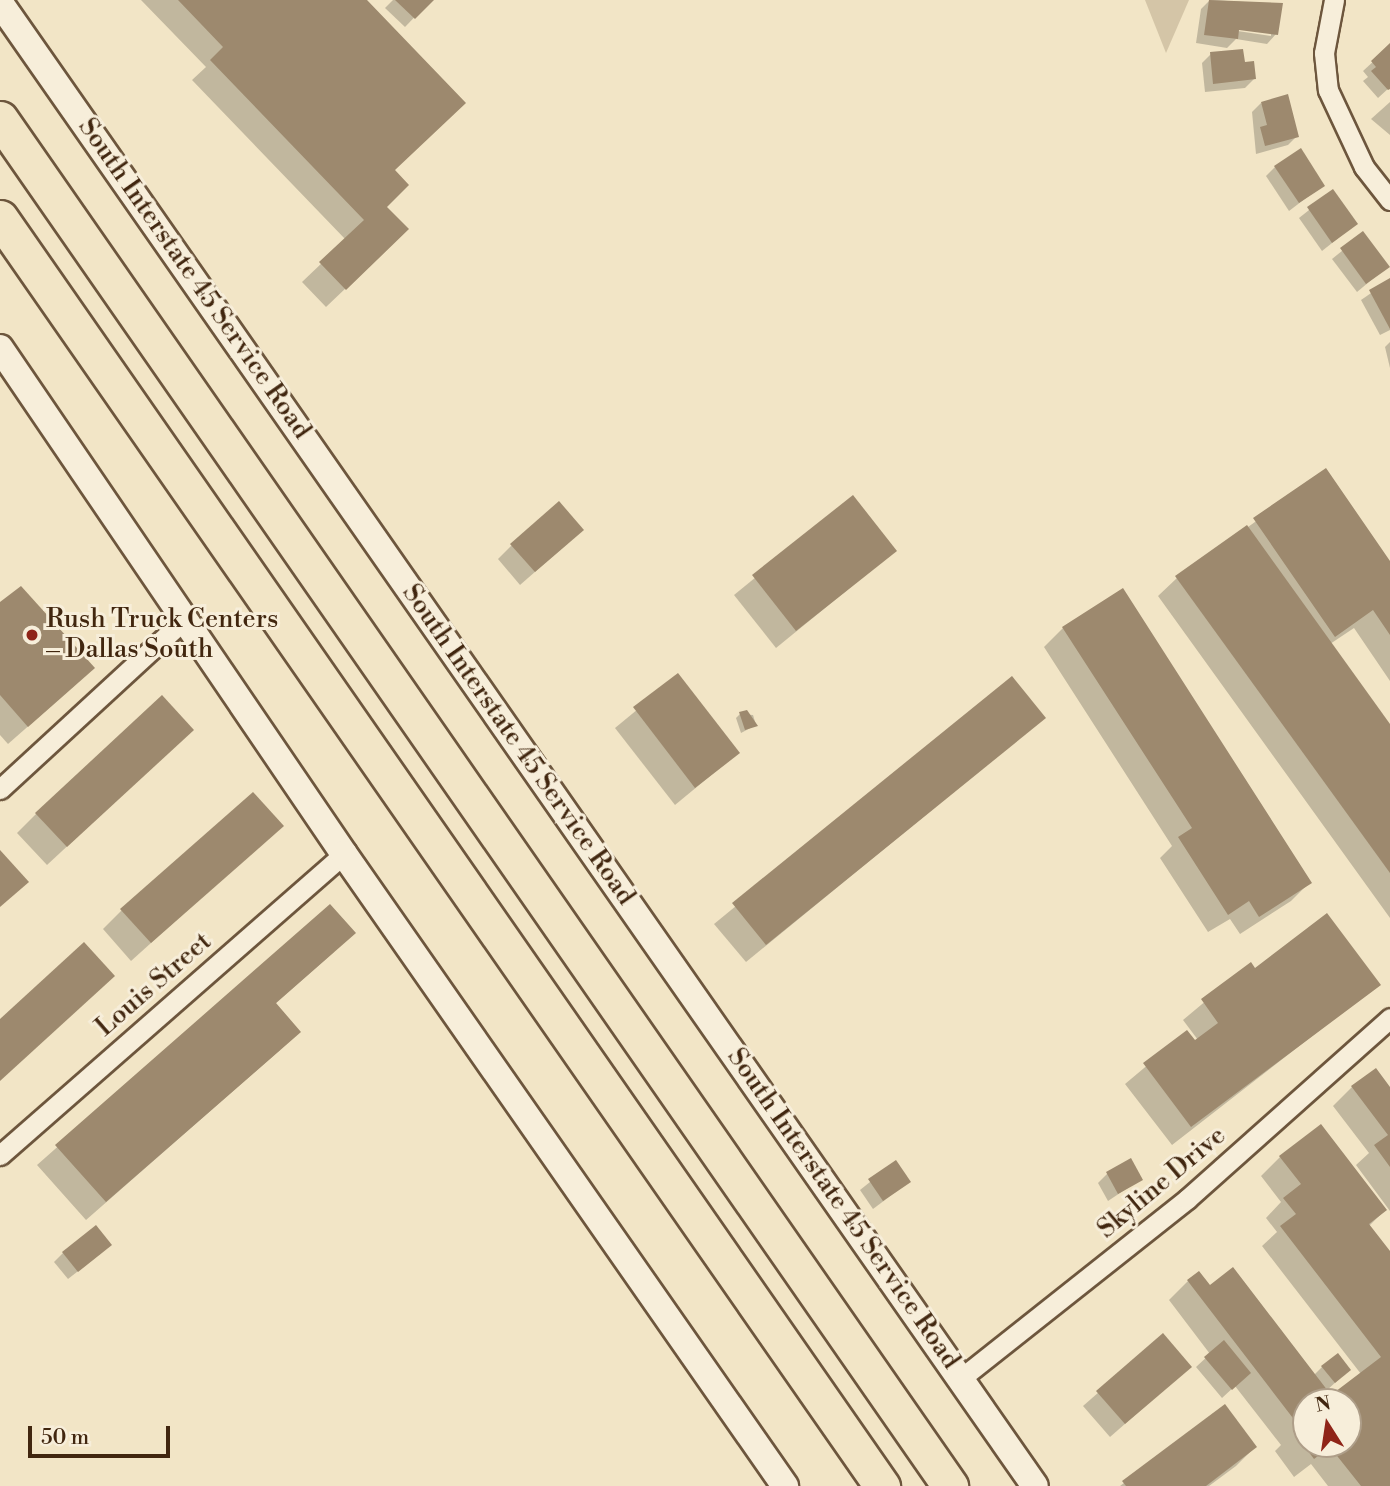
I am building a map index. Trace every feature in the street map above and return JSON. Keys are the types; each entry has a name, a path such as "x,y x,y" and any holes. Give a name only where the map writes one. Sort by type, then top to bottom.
{"highway":[{"path":"0,120 950,1486"},
{"path":"0,218 882,1486"}],"main road":[{"name":"South Interstate 45 Service Road","path":"0,3 1035,1486"},
{"path":"0,348 344,854 785,1486"}],"street":[{"path":"1334,0 1324,53 1328,90 1364,167 1390,200"},
{"path":"0,789 184,621"},
{"name":"Louis Street","path":"3,1147 344,854"},
{"name":"Skyline Drive","path":"960,1378 1187,1199 1390,1018"}],"shaded area":[{"path":"1145,0 1189,0 1166,53"}],"building":[{"path":"178,0 367,0 466,103 395,170 409,185 387,207 409,229 346,290 319,262 364,220 210,60 223,47"},
{"path":"395,0 434,0 415,19"},
{"path":"1209,0 1283,3 1278,35 1239,30 1238,39 1204,35"},
{"path":"1390,43 1388,90 1371,71 1376,67 1371,61"},
{"path":"1243,49 1245,62 1254,61 1256,79 1213,84 1210,52"},
{"path":"1288,94 1299,137 1265,146 1260,127 1267,125 1261,102"},
{"path":"1301,148 1325,186 1299,203 1274,166"},
{"path":"1333,189 1358,224 1332,243 1307,207"},
{"path":"1363,231 1390,267 1366,284 1340,248"},
{"path":"1390,278 1390,329 1369,290"},
{"path":"1326,468 1390,561 1390,635 1373,610 1335,637 1253,518"},
{"path":"853,495 897,551 796,631 752,575"},
{"path":"559,501 584,530 535,572 510,544"},
{"path":"1247,525 1390,724 1390,873 1175,576"},
{"name":"Rush Truck Centers – Dallas South","path":"21,586 95,668 28,727 0,695 0,602"},
{"path":"1123,588 1312,883 1259,917 1249,901 1228,915 1178,837 1192,828 1062,627"},
{"path":"678,673 740,753 695,788 633,707"},
{"path":"1012,676 1046,718 766,945 732,903"},
{"path":"162,695 194,730 67,847 35,813"},
{"path":"747,710 758,726 745,730 739,712"},
{"path":"253,792 284,826 151,943 120,909"},
{"path":"0,850 29,882 0,907"},
{"path":"330,904 356,933 276,1003 301,1032 106,1202 55,1145"},
{"path":"1327,913 1381,985 1191,1127 1143,1063 1187,1030 1195,1040 1218,1023 1201,999 1251,962 1255,968"},
{"path":"84,942 115,976 0,1081 0,1019"},
{"path":"1376,1068 1390,1087 1390,1167 1374,1145 1388,1135 1351,1086"},
{"path":"1321,1124 1387,1210 1369,1224 1390,1251 1390,1486 1361,1486 1339,1458 1362,1458 1362,1388 1340,1388 1381,1357 1280,1226 1296,1214 1283,1198 1301,1184 1279,1156"},
{"path":"1131,1158 1143,1180 1118,1194 1106,1172"},
{"path":"896,1160 911,1182 883,1201 868,1179"},
{"path":"96,1225 112,1245 78,1272 62,1252"},
{"path":"1233,1267 1326,1388 1292,1388 1292,1417 1187,1280 1199,1271 1210,1285"},
{"path":"1163,1333 1192,1367 1125,1424 1096,1391"},
{"path":"1224,1340 1251,1373 1232,1390 1204,1357"},
{"path":"1338,1353 1351,1370 1335,1383 1321,1366"},
{"path":"1225,1404 1257,1447 1206,1486 1126,1486 1122,1481"}],"place":[{"name":"Rush Truck Centers – Dallas South","path":"32,635"}]}
